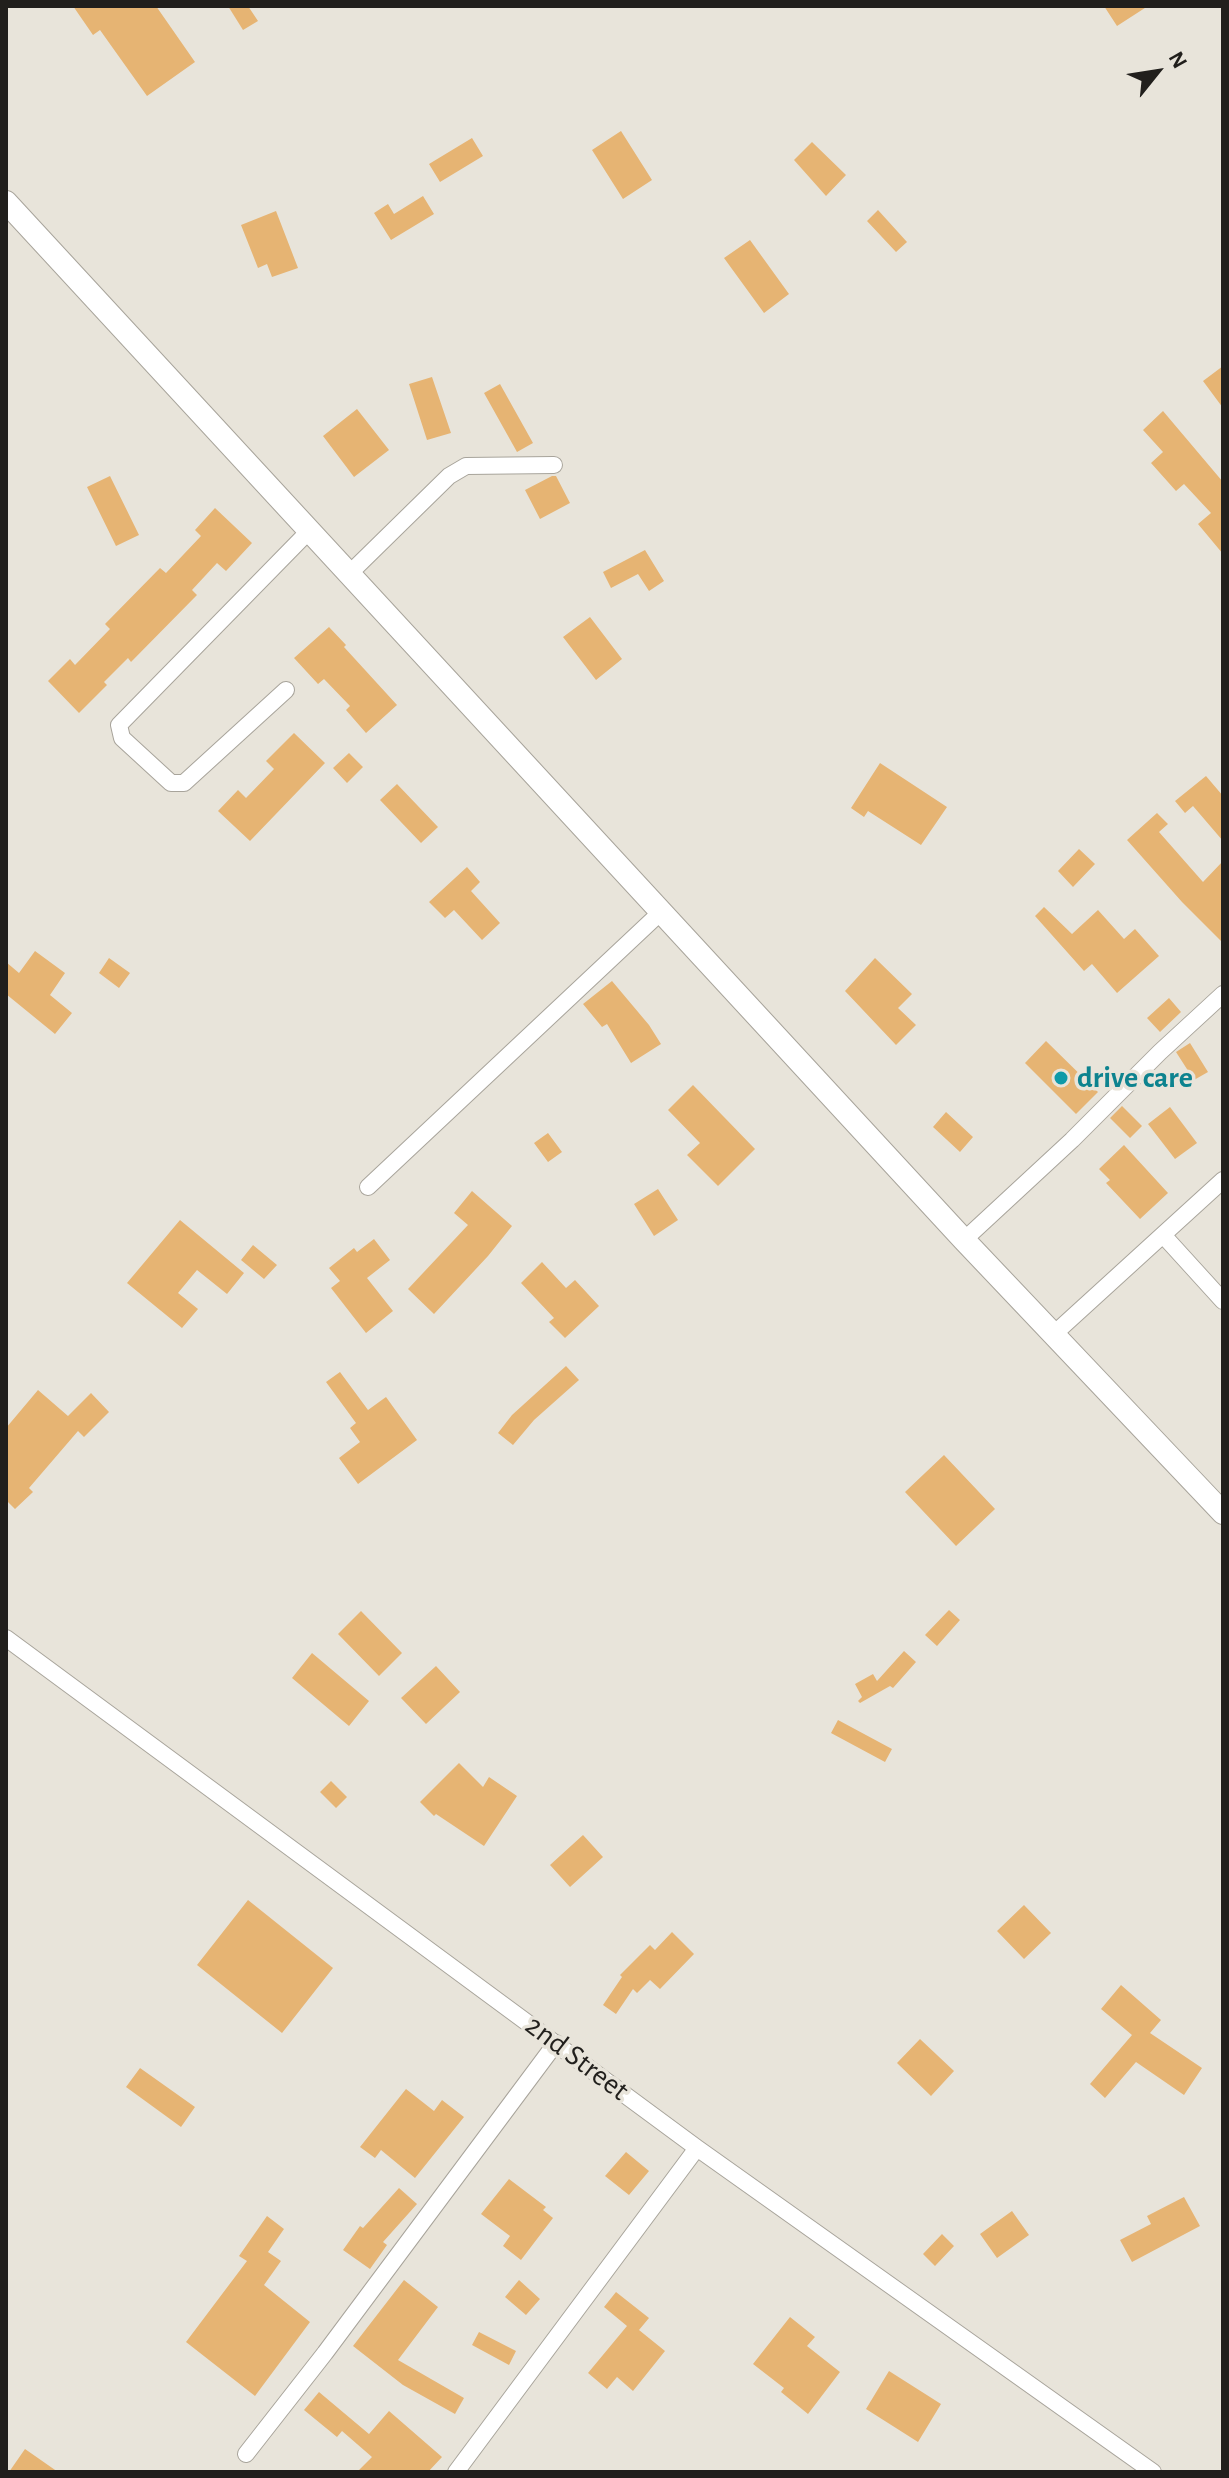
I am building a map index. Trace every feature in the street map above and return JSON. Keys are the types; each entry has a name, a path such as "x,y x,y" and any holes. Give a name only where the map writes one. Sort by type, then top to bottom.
{"main road":[{"path":"6,202 964,1240 1223,1513"}],"street":[{"path":"350,573 449,476 466,466 554,465"},
{"path":"286,690 184,783 171,783 122,738 119,725 310,530"},
{"path":"368,1187 662,911"},
{"path":"964,1240 1223,994"},
{"path":"1054,1334 1223,1180"},
{"path":"1163,1235 1223,1301"},
{"name":"2nd Street","path":"6,1638 697,2148 1153,2472"},
{"path":"246,2454 556,2043"},
{"path":"456,2472 697,2148"}],"building":[{"path":"73,6 156,6 195,62 147,96 100,30 93,35"},
{"path":"228,6 248,6 258,21 243,30"},
{"path":"1104,6 1148,6 1117,26"},
{"path":"621,131 652,180 623,199 592,150"},
{"path":"472,138 483,156 440,182 429,164"},
{"path":"812,142 846,175 826,196 794,160"},
{"path":"423,196 434,214 391,240 374,213 388,204 394,214"},
{"path":"878,210 907,242 896,252 867,221"},
{"path":"276,211 298,268 272,277 267,264 258,268 241,225"},
{"path":"750,240 789,294 764,313 724,258"},
{"path":"1223,366 1223,408 1203,381"},
{"path":"432,377 451,433 427,440 409,384"},
{"path":"500,384 533,443 517,452 484,393"},
{"path":"357,409 389,450 354,477 323,436"},
{"path":"1163,411 1223,482 1223,554 1198,524 1211,513 1184,484 1176,491 1151,463 1163,452 1143,430"},
{"path":"110,476 139,535 116,546 87,487"},
{"path":"556,476 570,503 540,519 525,490"},
{"path":"215,508 252,543 226,571 217,563 192,590 197,595 131,662 128,658 104,682 107,685 79,713 48,681 70,659 75,665 110,629 105,624 160,568 166,573 201,536 195,530"},
{"path":"645,550 664,581 649,591 638,574 611,588 603,572"},
{"path":"590,617 622,659 596,680 563,637"},
{"path":"329,627 397,705 366,733 346,710 350,706 324,679 318,684 294,658"},
{"path":"294,733 325,763 250,841 218,811 238,790 246,798 274,769 266,761"},
{"path":"349,753 363,767 347,783 333,768"},
{"path":"880,763 947,807 921,845 868,811 864,817 851,808"},
{"path":"1206,776 1223,796 1223,841 1193,806 1185,813 1175,801"},
{"path":"397,784 438,827 421,843 380,800"},
{"path":"1157,813 1168,824 1159,832 1203,882 1223,861 1223,943 1127,840"},
{"path":"1079,849 1095,864 1073,887 1058,871"},
{"path":"467,867 480,882 471,891 500,923 482,940 454,910 445,918 429,902"},
{"path":"1044,907 1072,934 1098,910 1124,939 1135,929 1159,956 1117,993 1092,964 1084,971 1035,916"},
{"path":"35,951 65,973 50,995 72,1013 55,1034 6,994 6,962 19,973"},
{"path":"109,958 130,973 119,988 99,973"},
{"path":"875,958 912,994 898,1008 916,1025 896,1045 845,991"},
{"path":"612,981 661,1044 631,1063 607,1024 602,1027 583,1004"},
{"path":"1169,998 1181,1012 1160,1032 1147,1018"},
{"name":"drive care","path":"1046,1041 1098,1092 1076,1114 1025,1063"},
{"path":"1190,1043 1208,1072 1194,1080 1176,1052"},
{"path":"693,1085 755,1149 718,1186 687,1155 700,1143 668,1110"},
{"path":"1122,1106 1142,1126 1130,1138 1110,1118"},
{"path":"1170,1107 1197,1143 1175,1159 1148,1124"},
{"path":"946,1112 973,1137 960,1152 933,1127"},
{"path":"548,1133 562,1152 548,1162 534,1143"},
{"path":"1124,1145 1168,1193 1140,1219 1106,1183 1110,1180 1099,1169"},
{"path":"658,1189 678,1220 654,1236 634,1204"},
{"path":"472,1191 512,1226 434,1314 408,1289 468,1225 454,1213"},
{"path":"180,1220 244,1273 227,1294 197,1270 178,1293 198,1309 182,1328 127,1283"},
{"path":"374,1239 390,1260 367,1278 393,1311 366,1333 331,1288 340,1281 329,1268 354,1248 357,1252"},
{"path":"253,1245 277,1265 264,1279 241,1260"},
{"path":"542,1262 566,1288 575,1280 599,1306 565,1338 549,1322 554,1318 521,1283"},
{"path":"566,1366 579,1380 534,1420 513,1445 498,1433 512,1415"},
{"path":"340,1372 368,1410 386,1397 417,1440 358,1484 339,1458 360,1442 350,1428 356,1423 326,1382"},
{"path":"38,1390 68,1416 91,1393 109,1412 84,1437 78,1431 29,1488 33,1492 15,1509 6,1500 6,1428"},
{"path":"944,1455 995,1509 956,1546 905,1492"},
{"path":"949,1610 960,1620 937,1646 925,1635"},
{"path":"361,1611 402,1653 379,1676 338,1634"},
{"path":"904,1651 916,1662 893,1688 890,1686 860,1703 858,1701 862,1697 855,1684 873,1674 877,1681"},
{"path":"312,1653 369,1701 349,1726 292,1678"},
{"path":"436,1666 460,1692 426,1724 401,1698"},
{"path":"838,1720 892,1749 885,1762 831,1733"},
{"path":"459,1763 483,1787 489,1777 517,1796 484,1846 436,1814 434,1816 420,1802"},
{"path":"331,1781 347,1797 336,1808 320,1792"},
{"path":"583,1835 603,1857 570,1887 550,1865"},
{"path":"248,1900 333,1968 282,2033 197,1965"},
{"path":"1024,1905 1051,1933 1024,1959 997,1931"},
{"path":"672,1932 694,1954 660,1989 650,1980 637,1993 633,1989 616,2014 603,2005 622,1977 620,1975 650,1945 655,1950"},
{"path":"1121,1985 1161,2020 1150,2033 1202,2068 1184,2095 1136,2062 1105,2098 1090,2084 1132,2035 1101,2009"},
{"path":"920,2039 954,2071 931,2096 897,2063"},
{"path":"140,2068 195,2107 181,2127 126,2087"},
{"path":"406,2089 434,2111 442,2100 464,2117 415,2178 381,2150 375,2158 360,2147"},
{"path":"626,2152 649,2171 629,2195 605,2176"},
{"path":"509,2179 546,2207 543,2210 553,2218 521,2260 503,2246 510,2236 481,2214"},
{"path":"399,2188 417,2204 383,2242 387,2245 370,2269 343,2250 360,2226 363,2228"},
{"path":"1184,2197 1200,2226 1132,2262 1120,2240 1151,2224 1147,2216"},
{"path":"1012,2211 1029,2235 997,2258 980,2234"},
{"path":"267,2216 284,2229 268,2252 281,2261 264,2285 310,2322 255,2396 186,2342 247,2261 239,2256"},
{"path":"942,2234 954,2246 935,2266 923,2254"},
{"path":"404,2280 438,2307 398,2360 464,2398 455,2414 403,2385 353,2346"},
{"path":"519,2280 540,2299 526,2315 505,2297"},
{"path":"616,2292 649,2318 639,2330 665,2351 633,2391 617,2377 607,2389 588,2373 627,2326 604,2307"},
{"path":"790,2317 815,2337 807,2346 840,2372 808,2414 781,2392 784,2388 753,2364"},
{"path":"479,2332 516,2351 509,2365 472,2345"},
{"path":"889,2371 941,2404 918,2442 866,2409"},
{"path":"319,2392 369,2434 389,2411 442,2457 428,2472 357,2472 372,2457 342,2431 337,2437 304,2410"},
{"path":"25,2449 58,2472 9,2472"}],"place":[{"name":"drive care","path":"1061,1078"}]}
